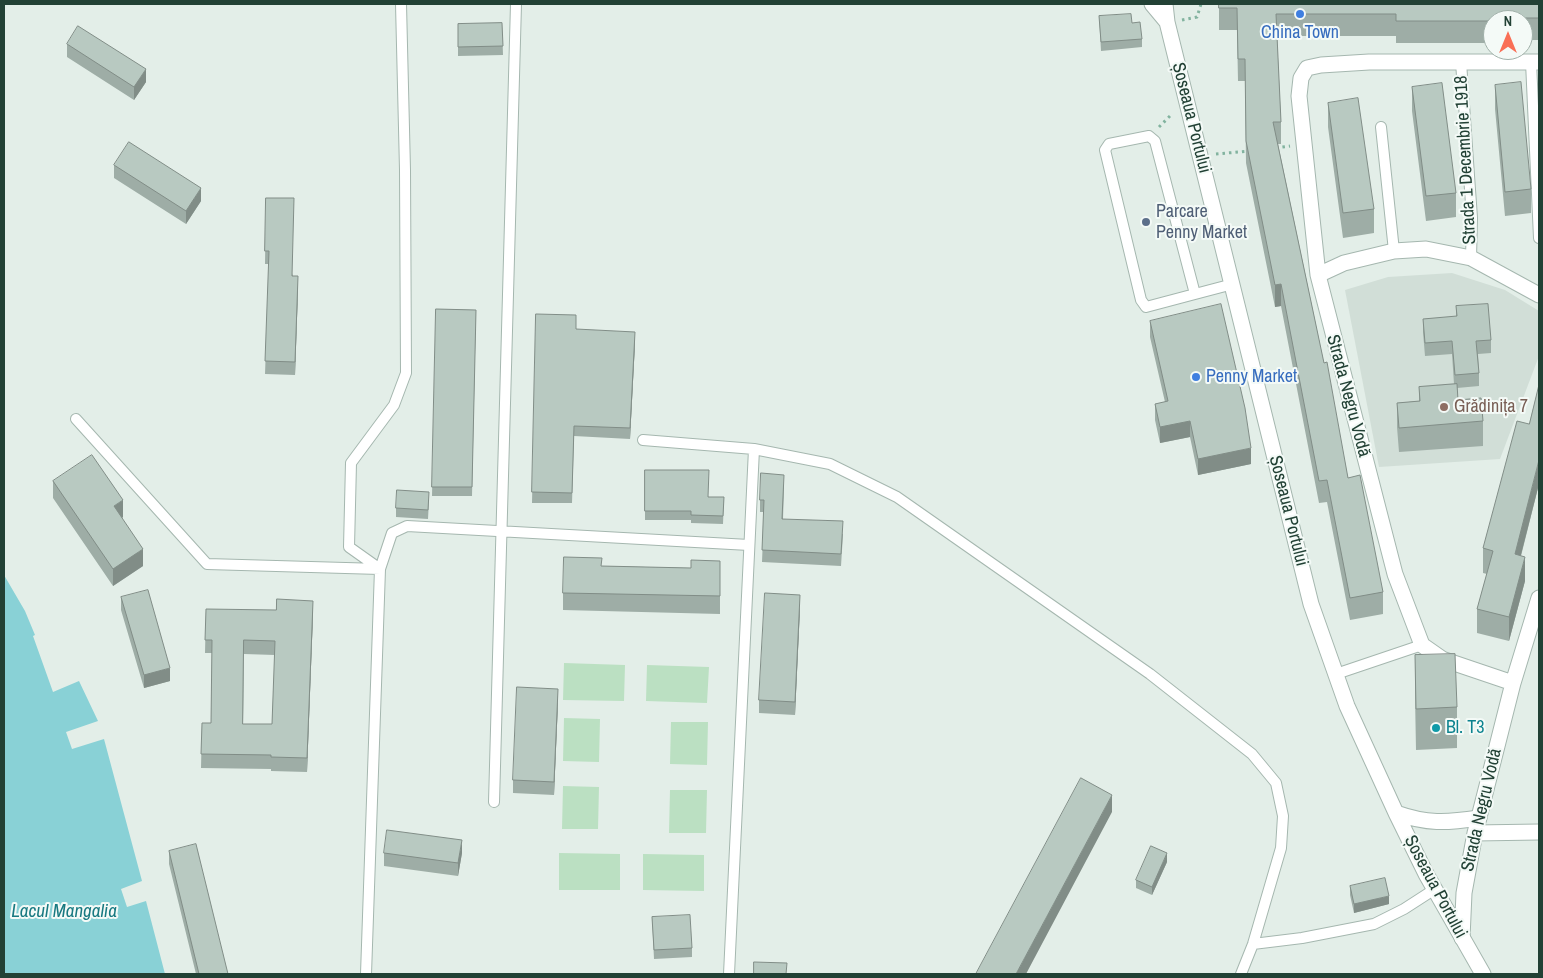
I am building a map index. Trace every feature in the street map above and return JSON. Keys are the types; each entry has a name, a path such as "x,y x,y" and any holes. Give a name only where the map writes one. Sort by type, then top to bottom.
{"street":[{"path":"1152,4 1167,22"},
{"name":"Șoseaua Portului","path":"1165,4 1167,22 1311,604 1347,706 1396,812 1435,889 1483,974"},
{"name":"Strada 1 Decembrie 1918","path":"1318,275 1298,96 1301,78 1306,68 1320,65 1369,62 1535,62"},
{"path":"1318,275 1344,263 1394,251 1426,250 1470,258 1539,295"},
{"name":"Strada Negru Vodă","path":"1318,275 1395,574 1422,645"},
{"name":"Strada Negru Vodă","path":"1462,938 1464,893 1478,818 1513,683 1539,598"},
{"path":"1422,645 1442,659 1513,683"},
{"path":"1396,812 1420,821 1449,823 1478,818"},
{"path":"1475,833 1539,832"}],"lane":[{"path":"380,569 349,547 351,463 394,405 406,373 405,170 401,4"},
{"path":"494,802 516,4"},
{"name":"Strada 1 Decembrie 1918","path":"1461,62 1472,218 1470,258"},
{"name":"Strada 1 Decembrie 1918","path":"1535,62 1539,238"},
{"path":"1381,127 1394,251"},
{"path":"1195,294 1155,141 1149,136 1109,144 1105,150 1141,300 1146,307 1233,284"},
{"path":"76,419 207,564 380,569"},
{"path":"643,440 754,449 830,464 898,496 1150,674 1252,754 1276,783 1283,816 1281,848 1253,944 1241,974"},
{"path":"729,974 754,449"},
{"path":"366,974 380,569 392,533 407,526 749,545"},
{"path":"1336,674 1422,645"},
{"path":"1253,944 1302,938 1374,924 1404,909 1435,889"}],"path":[{"path":"1167,22 1197,17 1200,4"},
{"path":"1266,149 1304,144"},
{"path":"1201,156 1257,150"}],"shaded area":[{"name":"Grădinița 7","path":"1452,273 1505,290 1539,311 1539,356 1500,459 1379,467 1345,290 1388,277"}],"green space":[{"path":"564,663 625,665 624,701 563,700"},
{"path":"647,665 709,667 707,703 646,701"},
{"path":"564,718 600,719 599,762 563,761"},
{"path":"671,722 708,722 707,765 670,764"},
{"path":"563,786 599,787 598,829 562,829"},
{"path":"670,790 707,790 706,833 669,833"},
{"path":"559,853 620,854 620,890 559,890"},
{"path":"643,854 704,855 704,891 643,890"}],"water":[{"name":"Lacul Mangalia","path":"4,575 25,611 35,635 33,636 53,692 79,681 98,721 66,732 72,749 104,739 142,881 121,889 127,907 146,901 165,974 4,974"}],"building":[{"path":"1219,4 1539,4 1539,18 1533,18 1533,10 1483,10 1483,21 1396,21 1396,14 1276,14 1281,122 1273,122 1324,363 1327,362 1348,478 1360,475 1383,592 1350,598 1327,480 1319,481 1281,284 1275,285 1246,141 1245,59 1238,59 1237,8 1219,8"},
{"path":"1131,14 1132,23 1140,22 1142,39 1101,42 1099,16"},
{"path":"502,23 503,46 458,47 458,24"},
{"path":"78,26 146,69 134,87 67,44"},
{"path":"1521,82 1531,189 1505,192 1495,85"},
{"path":"1442,83 1456,193 1426,196 1412,87"},
{"path":"1358,98 1374,209 1343,213 1328,103"},
{"path":"129,142 201,188 186,211 114,165"},
{"path":"266,198 294,198 292,276 298,276 295,362 265,361 269,251 265,251"},
{"name":"Penny Market","path":"1221,304 1245,408 1251,448 1198,459 1190,421 1160,427 1155,404 1168,401 1150,321"},
{"path":"1488,304 1491,340 1476,341 1479,373 1455,375 1452,341 1425,343 1423,319 1457,316 1456,306"},
{"path":"436,309 476,310 472,487 432,487"},
{"path":"536,314 576,315 576,329 635,332 630,428 574,426 572,493 532,492"},
{"path":"1457,384 1458,400 1481,398 1483,421 1399,428 1397,403 1420,401 1419,387"},
{"path":"1539,385 1539,460 1515,554 1525,557 1509,617 1477,609 1493,551 1483,548 1517,421 1529,424"},
{"path":"92,455 123,500 114,506 143,549 113,569 53,481"},
{"path":"645,470 709,470 708,497 724,497 723,516 691,515 691,511 645,511"},
{"path":"761,473 784,475 782,519 843,521 841,554 762,550 764,500 760,500"},
{"path":"397,490 429,492 428,510 396,508"},
{"path":"564,557 602,558 601,566 691,568 691,560 720,561 720,596 563,593"},
{"path":"148,590 170,668 144,675 121,597"},
{"path":"765,593 800,595 795,702 759,700"},
{"path":"277,599 313,601 307,758 271,757 271,755 201,754 202,723 211,723 212,640 205,640 206,609 276,610","holes":["244,640 275,641 272,724 243,724"]},
{"path":"1455,654 1457,707 1416,709 1415,655"},
{"path":"517,687 558,689 554,782 513,780"},
{"path":"1081,778 1112,795 1016,974 976,974"},
{"path":"387,830 462,840 458,863 384,853"},
{"path":"196,844 228,974 199,974 169,851"},
{"path":"1151,846 1167,853 1152,887 1136,880"},
{"path":"1385,878 1389,896 1354,904 1350,886"},
{"path":"690,915 692,948 654,950 652,917"},
{"path":"754,962 787,963 786,974 754,974"}],"place":[{"name":"China Town","path":"1300,14"},
{"name":"Parcare Penny Market","path":"1146,222"},
{"name":"Penny Market","path":"1196,377"},
{"name":"Grădinița 7","path":"1444,407"},
{"name":"Bl. T3","path":"1436,728"}]}
